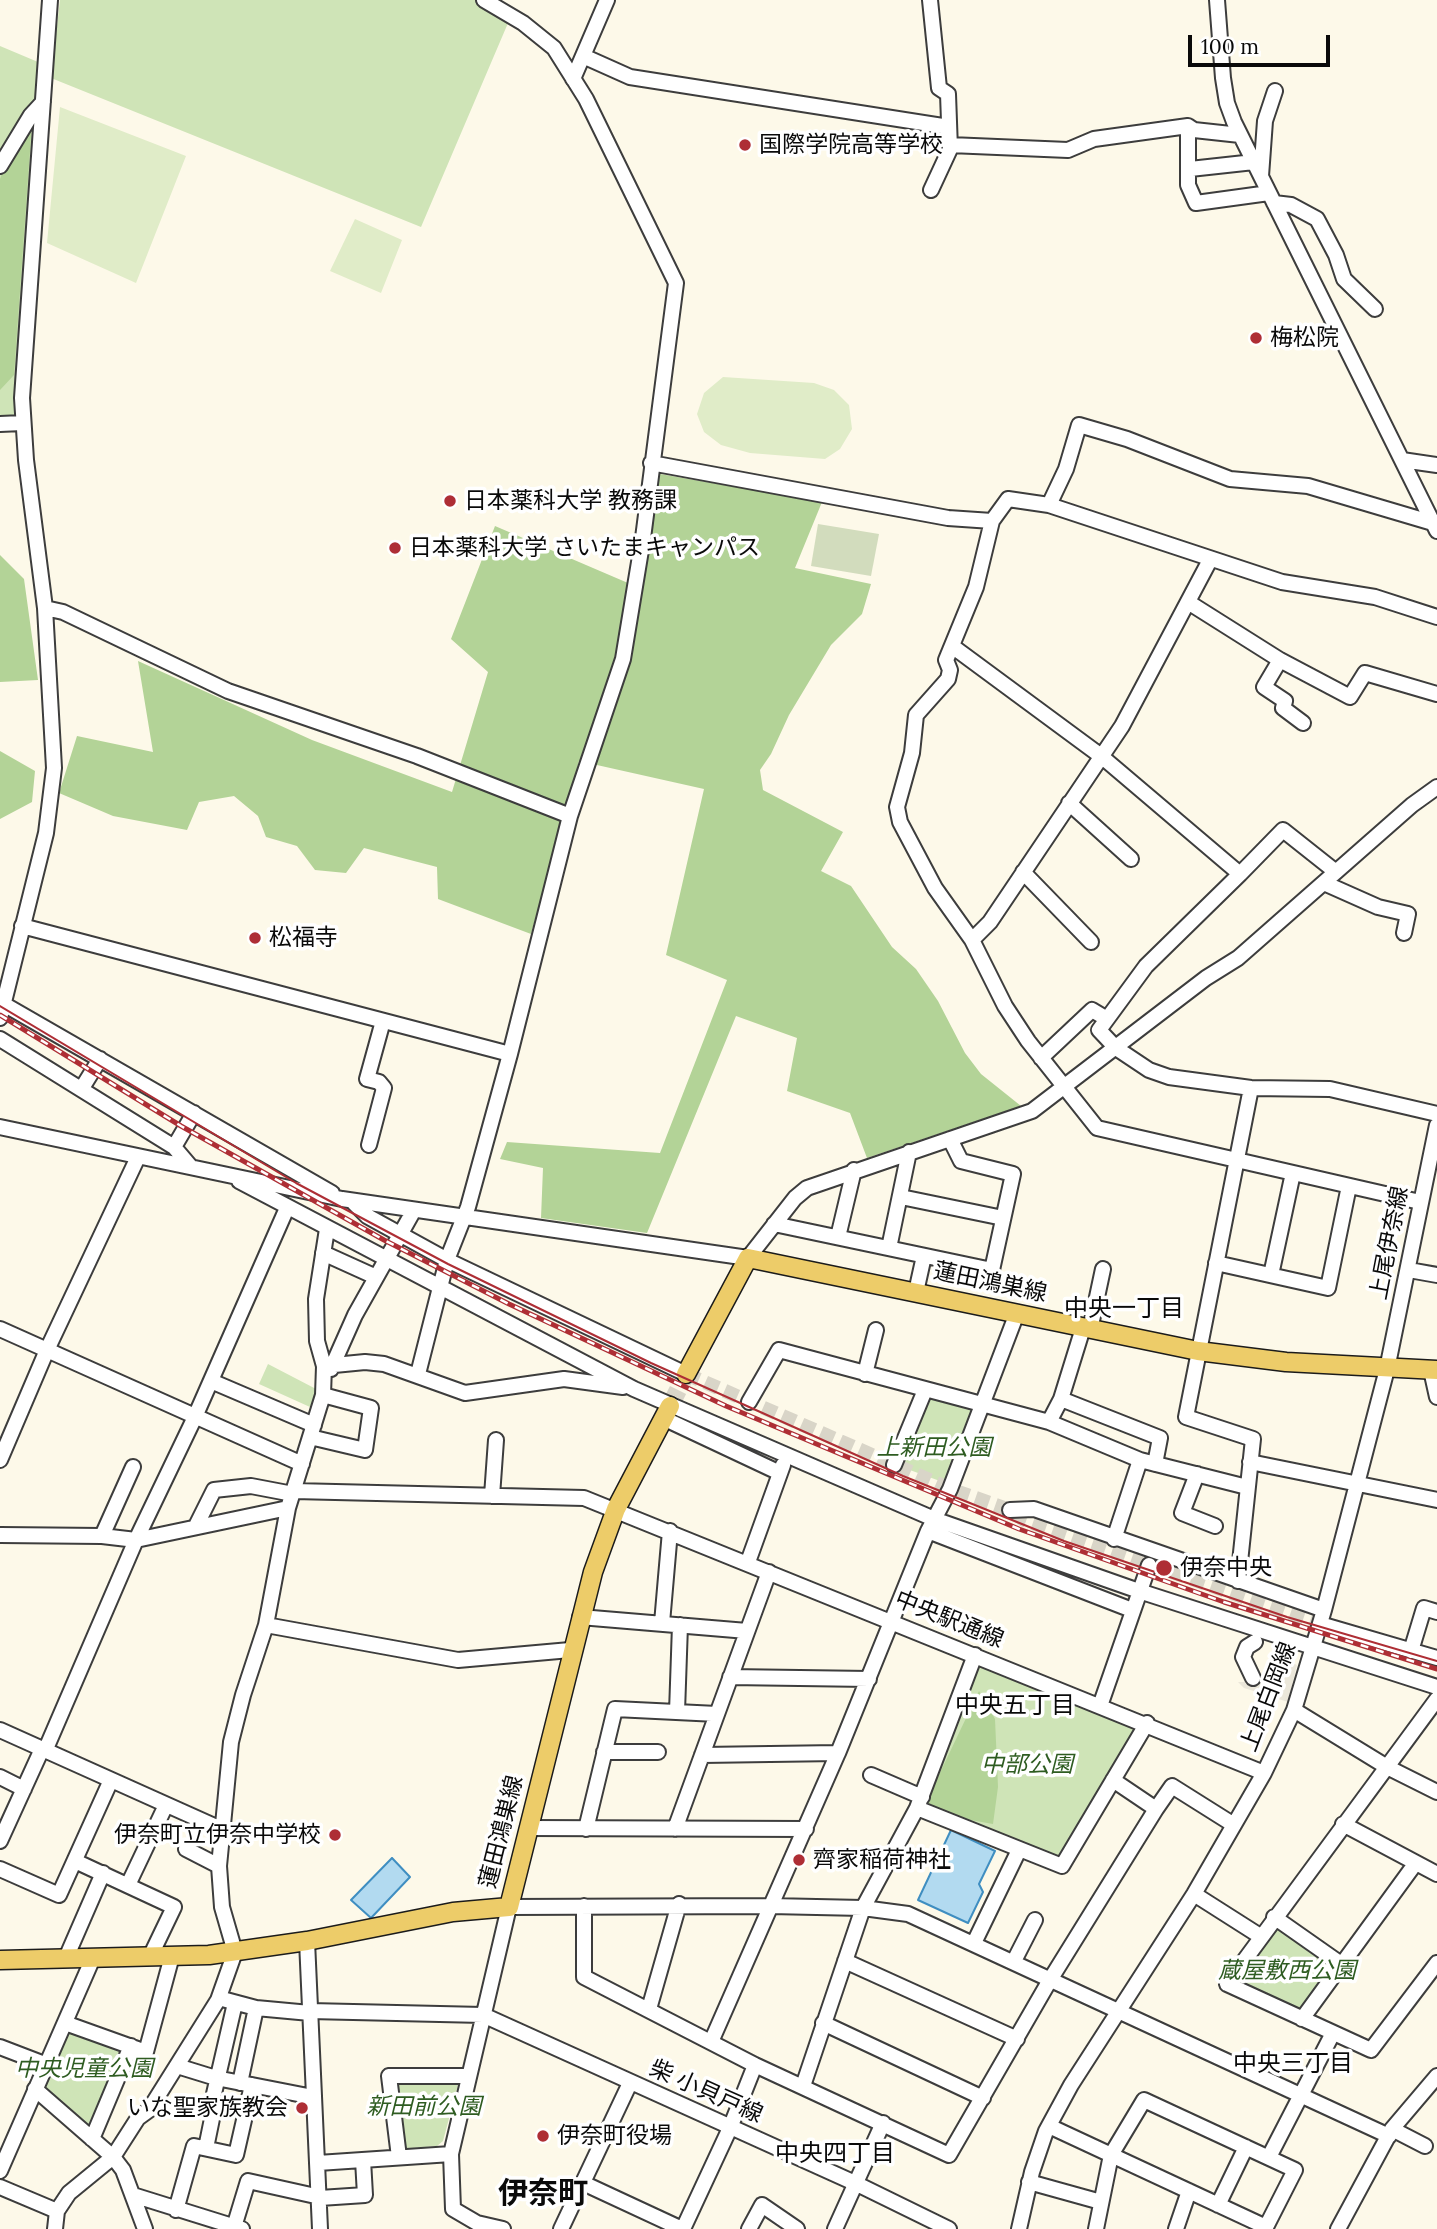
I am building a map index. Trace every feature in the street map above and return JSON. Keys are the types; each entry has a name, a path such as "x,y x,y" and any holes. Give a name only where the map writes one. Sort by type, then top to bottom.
{"main road":[{"name":"蓮田鴻巣線","path":"748,1258 1198,1350 1387,1369 1434,1370"},
{"path":"686,1374 748,1258"},
{"name":"蓮田鴻巣線","path":"0,1960 150,1957 235,1952 307,1941 431,1916 509,1907 580,1617 616,1509 667,1412"}],"street":[{"path":"50,0 23,362 22,423 45,608 54,768 46,833 1,1008 100,1059 447,1260 686,1374"},
{"path":"418,1374 447,1260 462,1217 468,1208 510,1054 570,816 623,659 676,283 650,226 554,48 523,23 484,0"},
{"path":"573,79 607,0"},
{"path":"930,0 939,88 948,94 950,145 931,190"},
{"path":"1217,0 1227,103 1240,135 1435,527"},
{"path":"583,56 630,77 949,127"},
{"path":"1261,177 1265,121 1275,91"},
{"path":"0,166 31,115 43,102"},
{"path":"950,145 1068,150 1094,139 1188,126 1194,130 1240,135"},
{"path":"1188,126 1188,185 1196,203 1271,198 1317,219 1345,279 1375,309"},
{"path":"1190,169 1254,162"},
{"path":"0,424 22,423"},
{"path":"1049,505 1066,469 1079,425 1127,439 1230,479 1308,486 1435,527"},
{"path":"1402,460 1437,465"},
{"path":"651,463 948,518 992,521"},
{"path":"1420,1202 1236,1159 1104,1132 1097,1128 1004,1006 972,940 935,888 900,822 897,807 912,753 916,715 948,680 950,670 946,660 976,587 992,521 1008,499 1049,505 1282,582 1387,600 1437,617"},
{"path":"972,940 990,922 1122,726 1210,560"},
{"path":"1188,602 1280,660 1350,697 1365,673 1437,694"},
{"path":"45,608 63,612 228,691 417,756 570,816"},
{"path":"952,646 1101,756 1240,874"},
{"path":"1280,660 1264,687 1285,701 1283,708 1303,723"},
{"path":"0,1127 347,1200 748,1258 807,1188 1032,1111 1206,978 1238,958 1437,787"},
{"path":"1418,801 1437,804"},
{"path":"1069,803 1131,859"},
{"path":"1336,872 1283,830 1146,966 1099,1030 1115,1048 1149,1070 1169,1077 1251,1088 1330,1089 1437,1114"},
{"path":"1023,872 1091,942"},
{"path":"1324,883 1378,907 1408,914 1404,933"},
{"path":"22,926 510,1054"},
{"path":"1041,1058 1092,1010 1107,1019"},
{"path":"369,1145 384,1088 379,1082 368,1079 383,1021"},
{"path":"0,1039 174,1147 191,1167"},
{"path":"82,1088 100,1059"},
{"path":"1238,1581 1253,1439 1186,1417 1251,1088"},
{"path":"174,1147 194,1114"},
{"name":"上尾伊奈線","path":"1387,1369 1409,1270 1420,1202 1434,1157 1437,1125"},
{"path":"774,1224 992,1270 1013,1174 961,1161 950,1139"},
{"path":"889,1248 909,1152"},
{"path":"0,1460 47,1350 138,1157"},
{"path":"838,1237 854,1170"},
{"path":"1271,1275 1293,1172"},
{"path":"226,1174 634,1389 667,1412 780,1473"},
{"path":"1216,1263 1328,1288 1349,1186"},
{"path":"901,1197 1003,1219"},
{"path":"0,1841 44,1750 136,1539 194,1419 287,1208"},
{"path":"55,2229 57,2211 68,2193 113,2157 177,2066 219,1998 235,1952 222,1907 219,1866 231,1742 266,1625 288,1508 323,1395 327,1370 355,1314 414,1210"},
{"path":"327,1229 316,1299 317,1342 327,1370"},
{"path":"323,1253 376,1277"},
{"path":"916,1292 924,1255"},
{"path":"1049,1422 1087,1329 1102,1269"},
{"path":"1409,1270 1437,1275"},
{"path":"711,2042 806,1829 931,1525 950,1489 1017,1314"},
{"path":"0,1329 194,1419 302,1464"},
{"path":"865,1374 876,1330"},
{"path":"749,1402 779,1350 1049,1422 1140,1460 1247,1488"},
{"path":"327,1370 384,1364 418,1374 464,1394 564,1378 634,1389"},
{"name":"上尾白岡線","path":"1019,2229 1030,2182 1049,2126 1070,2085 1194,1894 1264,1773 1294,1710 1322,1617 1387,1369"},
{"path":"1434,1370 1437,1397"},
{"path":"211,1381 312,1431 365,1450 371,1408 323,1395"},
{"path":"894,1465 925,1390"},
{"path":"1060,1399 1160,1438 1155,1464"},
{"path":"667,1412 787,1455 931,1525 1132,1610"},
{"path":"492,1496 496,1440"},
{"path":"748,1562 787,1455"},
{"path":"1114,1539 1140,1460"},
{"path":"1250,1462 1437,1500"},
{"path":"102,1536 133,1467"},
{"path":"1196,1474 1182,1513 1215,1526"},
{"name":"中央駅通線","path":"196,1526 214,1490 251,1486 293,1492 584,1498 1147,1723 1264,1773"},
{"path":"0,1535 136,1539 288,1508"},
{"path":"1010,1510 1034,1509 1238,1581 1322,1617 1411,1651 1437,1658"},
{"path":"931,1525 1437,1687"},
{"path":"662,1623 670,1531"},
{"path":"1100,1706 1149,1565"},
{"path":"675,1829 769,1572"},
{"path":"1411,1651 1424,1608 1437,1612"},
{"path":"580,1617 747,1631"},
{"path":"266,1625 458,1660 570,1650"},
{"path":"677,1712 680,1625"},
{"path":"1252,1678 1242,1657 1247,1647 1255,1642"},
{"path":"803,2086 863,1908 920,1802 975,1655"},
{"path":"730,1677 869,1679"},
{"path":"1435,1705 1343,1824 1227,1984 1371,2050 1437,1963"},
{"path":"586,1829 615,1709 717,1714"},
{"path":"1294,1710 1387,1767 1437,1792"},
{"path":"871,1775 1019,1850 1062,1866 1147,1723"},
{"path":"0,1730 223,1830"},
{"path":"604,1752 658,1752"},
{"path":"702,1755 838,1753"},
{"path":"0,1777 24,1789"},
{"path":"0,1869 59,1895 111,1780"},
{"path":"1113,1780 1156,1809"},
{"path":"584,1906 584,1977 755,2065 949,2155 1050,1980 1171,1786 1234,1825"},
{"path":"128,1885 166,1805"},
{"path":"1343,1824 1437,1874"},
{"path":"529,1828 806,1829"},
{"path":"186,1849 219,1866"},
{"path":"974,1943 1019,1850"},
{"path":"75,1861 174,1906 150,1957"},
{"path":"1302,2019 1415,1864"},
{"path":"66,1958 103,1873"},
{"path":"1194,1894 1260,1936"},
{"path":"649,2009 678,1904"},
{"path":"503,2229 477,2223 453,2208 451,2154 509,1907 678,1904 863,1908 908,1914 1301,2096 1425,2146"},
{"path":"1274,1917 1341,1965"},
{"path":"1014,1961 1035,1920"},
{"path":"307,1941 320,2229"},
{"path":"65,2023 146,2052 172,1956"},
{"path":"0,2171 93,1958"},
{"path":"845,1961 1017,2039"},
{"path":"219,1998 256,2008 310,2012 483,2015"},
{"path":"206,2148 235,2003"},
{"path":"176,2210 194,2146 236,2155 256,2008"},
{"name":"柴 小貝戸線","path":"483,2015 730,2129 857,2184 949,2229"},
{"path":"824,2023 983,2098"},
{"path":"1269,2157 1333,2033"},
{"path":"92,2139 131,2046"},
{"path":"0,2047 47,2065"},
{"path":"583,2183 682,2229 730,2129 755,2065"},
{"path":"177,2066 219,2078 313,2097"},
{"path":"399,2157 389,2076 469,2076"},
{"path":"1338,2229 1390,2133 1437,2076"},
{"path":"561,2229 630,2083"},
{"path":"35,2089 113,2157 123,2170 145,2229"},
{"path":"1049,2126 1111,2155 1189,2191 1265,2228 1294,2170 1144,2100 1111,2155 1096,2229"},
{"path":"835,2229 883,2123"},
{"path":"1218,2205 1246,2147"},
{"path":"318,2163 451,2154"},
{"path":"133,2195 238,2228 248,2181 320,2198 365,2195 363,2160"},
{"path":"1030,2182 1101,2202"},
{"path":"0,2187 57,2211"},
{"path":"1175,2229 1189,2191"},
{"path":"749,2229 762,2205 797,2229"}],"green space":[{"path":"60,0 478,0 511,16 421,227 51,78"},
{"path":"0,46 38,62 17,348 15,420 0,423"},
{"path":"60,107 186,156 136,283 47,243"},
{"path":"32,123 14,375 0,390 0,179 5,165"},
{"path":"355,219 402,240 381,293 330,271"},
{"path":"723,377 814,383 834,390 849,405 852,429 840,449 825,459 750,453 721,445 704,432 697,414 704,393"},
{"path":"660,474 822,502 795,568 871,584 862,614 831,645 760,770 763,790 843,832 821,871 851,886 892,947 916,969 938,1001 965,1053 981,1074 1021,1106 867,1158 850,1113 787,1091 797,1038 736,1016 647,1233 541,1218 543,1168 500,1159 507,1142 660,1153 727,980 666,955 704,789 579,761 531,934 438,899 437,867 364,848 346,873 315,870 297,846 266,837 258,816 234,796 199,802 187,830 113,816 59,793 77,736 153,752 138,661 312,740 452,792 488,672 451,639 495,526 642,589"},
{"path":"818,524 879,534 871,576 811,566"},
{"path":"0,555 24,579 38,680 0,682"},
{"path":"0,751 35,771 32,802 0,819"},
{"path":"268,1364 318,1390 310,1407 259,1384"},
{"name":"上新田公園","path":"927,1394 975,1409 948,1484 899,1466"},
{"name":"中部公園","path":"979,1661 1137,1729 1060,1863 923,1807"},
{"path":"979,1691 995,1719 998,1787 993,1824 959,1818 926,1802"},
{"name":"蔵屋敷西公園","path":"1278,1924 1335,1966 1302,2014 1234,1984"},
{"name":"中央児童公園","path":"68,2029 127,2050 90,2132 41,2088"},
{"name":"新田前公園","path":"395,2079 459,2081 443,2141 437,2146 402,2149"}],"shaded area":[{"path":"1283,1659 1297,1665 1288,1702 1244,1688 1238,1682 1264,1682 1274,1675"}],"water":[{"path":"951,1830 995,1851 979,1884 983,1892 968,1923 918,1900"},
{"path":"392,1858 410,1877 371,1918 351,1900"}],"tunnel":[{"path":"686,1374 950,1489 1010,1510 1024,1520 1320,1624"},
{"path":"670,1406 686,1374"}],"tram line":[{"path":"0,1006 296,1183 448,1264 651,1363 903,1476 1064,1541 1287,1617 1437,1661"}],"railway":[{"path":"0,1015 181,1126 384,1240 509,1304 726,1406 1019,1529 1224,1602 1437,1669"}],"place":[{"name":"国際学院高等学校","path":"745,145"},
{"name":"梅松院","path":"1256,338"},
{"name":"日本薬科大学 教務課","path":"450,501"},
{"name":"日本薬科大学 さいたまキャンパス","path":"395,548"},
{"name":"松福寺","path":"255,938"},
{"name":"伊奈中央","path":"1164,1568"},
{"name":"伊奈町立伊奈中学校","path":"335,1835"},
{"name":"齊家稲荷神社","path":"799,1860"},
{"name":"いな聖家族教会","path":"302,2108"},
{"name":"伊奈町役場","path":"543,2136"}],"district":[{"name":"中央一丁目","path":"1124,1309"},
{"name":"中央五丁目","path":"1015,1706"},
{"name":"中央三丁目","path":"1293,2064"},
{"name":"中央四丁目","path":"835,2154"},
{"name":"伊奈町","path":"543,2194"}]}
